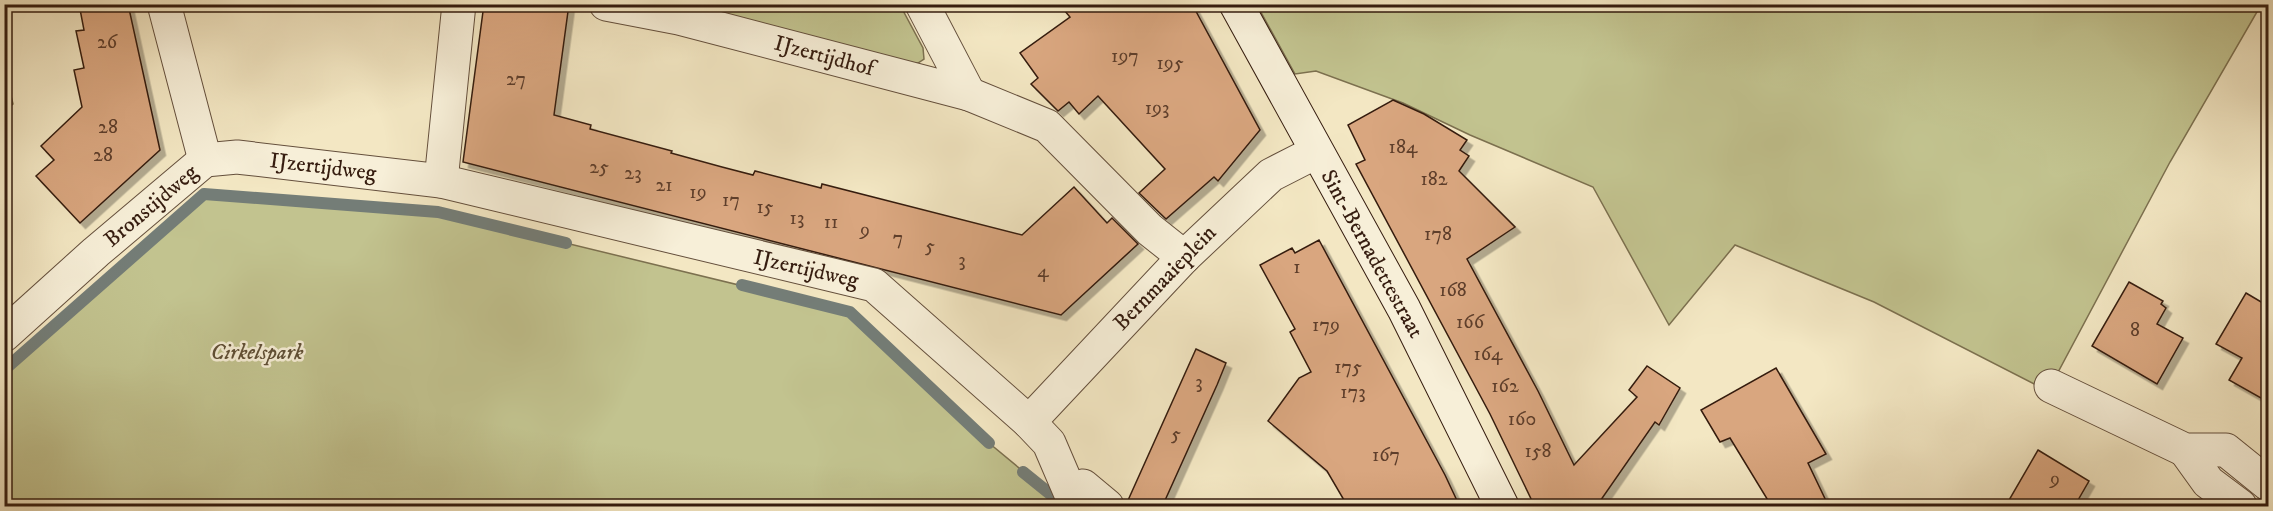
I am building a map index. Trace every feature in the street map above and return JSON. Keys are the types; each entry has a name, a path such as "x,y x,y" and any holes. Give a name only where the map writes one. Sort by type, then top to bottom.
{"street":[{"name":"Bronstijdweg","path":"4,335 86,261 205,160 164,4"},
{"path":"441,181 459,4"},
{"name":"IJzertijdhof","path":"606,4 680,11 969,94 1047,126 1150,230 1184,256"},
{"path":"922,4 969,94"},
{"name":"Sint-Bernadettestraat","path":"1236,4 1404,309 1502,507"},
{"name":"Bernmaaieplein","path":"1029,422 1184,256 1271,174 1316,152"},
{"name":"IJzertijdweg","path":"205,160 237,156 441,181 874,285 1029,422 1049,443 1086,501"},
{"path":"2050,386 2185,450 2226,450 2268,484"},
{"path":"2185,450 2208,482 2240,507"}],"green space":[{"path":"698,5 900,5 923,48 924,59 918,63 910,63 702,10"},
{"path":"1257,5 2261,5 2170,162 2048,391 1874,302 1735,245 1669,325 1593,187 1470,135 1403,103 1316,71 1295,74"},
{"path":"4,73 13,104 5,111"},
{"name":"Cirkelspark","path":"204,194 438,212 850,312 989,443 1054,497 1051,506 5,506 5,370"}],"building":[{"path":"79,4 128,4 160,150 80,223 36,176 54,160 41,146 82,107 74,70 84,68 76,31 84,30"},
{"path":"484,4 569,4 554,115 591,125 590,129 753,175 755,171 821,188 822,184 1022,235 1074,187 1107,223 1112,218 1138,244 1061,315 463,162"},
{"path":"1059,4 1192,4 1260,130 1218,181 1214,177 1166,219 1139,193 1165,169 1098,96 1079,114 1069,102 1058,111 1031,84 1038,78 1020,53 1070,17"},
{"path":"1393,100 1424,114 1467,140 1460,150 1469,156 1459,171 1515,227 1467,259 1538,391 1574,465 1637,397 1629,390 1647,366 1680,388 1659,425 1655,422 1596,507 1535,507 1490,414 1356,164 1365,160 1348,125"},
{"path":"1319,240 1460,507 1348,507 1327,471 1268,421 1299,378 1311,372 1290,332 1295,329 1260,265 1292,248 1295,253"},
{"path":"2129,282 2163,301 2161,304 2166,308 2157,324 2183,338 2157,384 2092,346"},
{"path":"2246,293 2268,306 2268,402 2229,380 2242,358 2216,344"},
{"path":"1196,349 1226,363 1217,385 1162,507 1125,507"},
{"path":"1776,368 1826,454 1808,463 1829,507 1772,507 1730,438 1720,442 1701,410"},
{"path":"2038,450 2089,481 2074,507 2005,507"}],"waterway":[{"path":"4,370 204,194 438,212 566,243"},
{"path":"742,285 850,312 989,443"},
{"path":"1023,472 1054,497 1051,506"}]}
